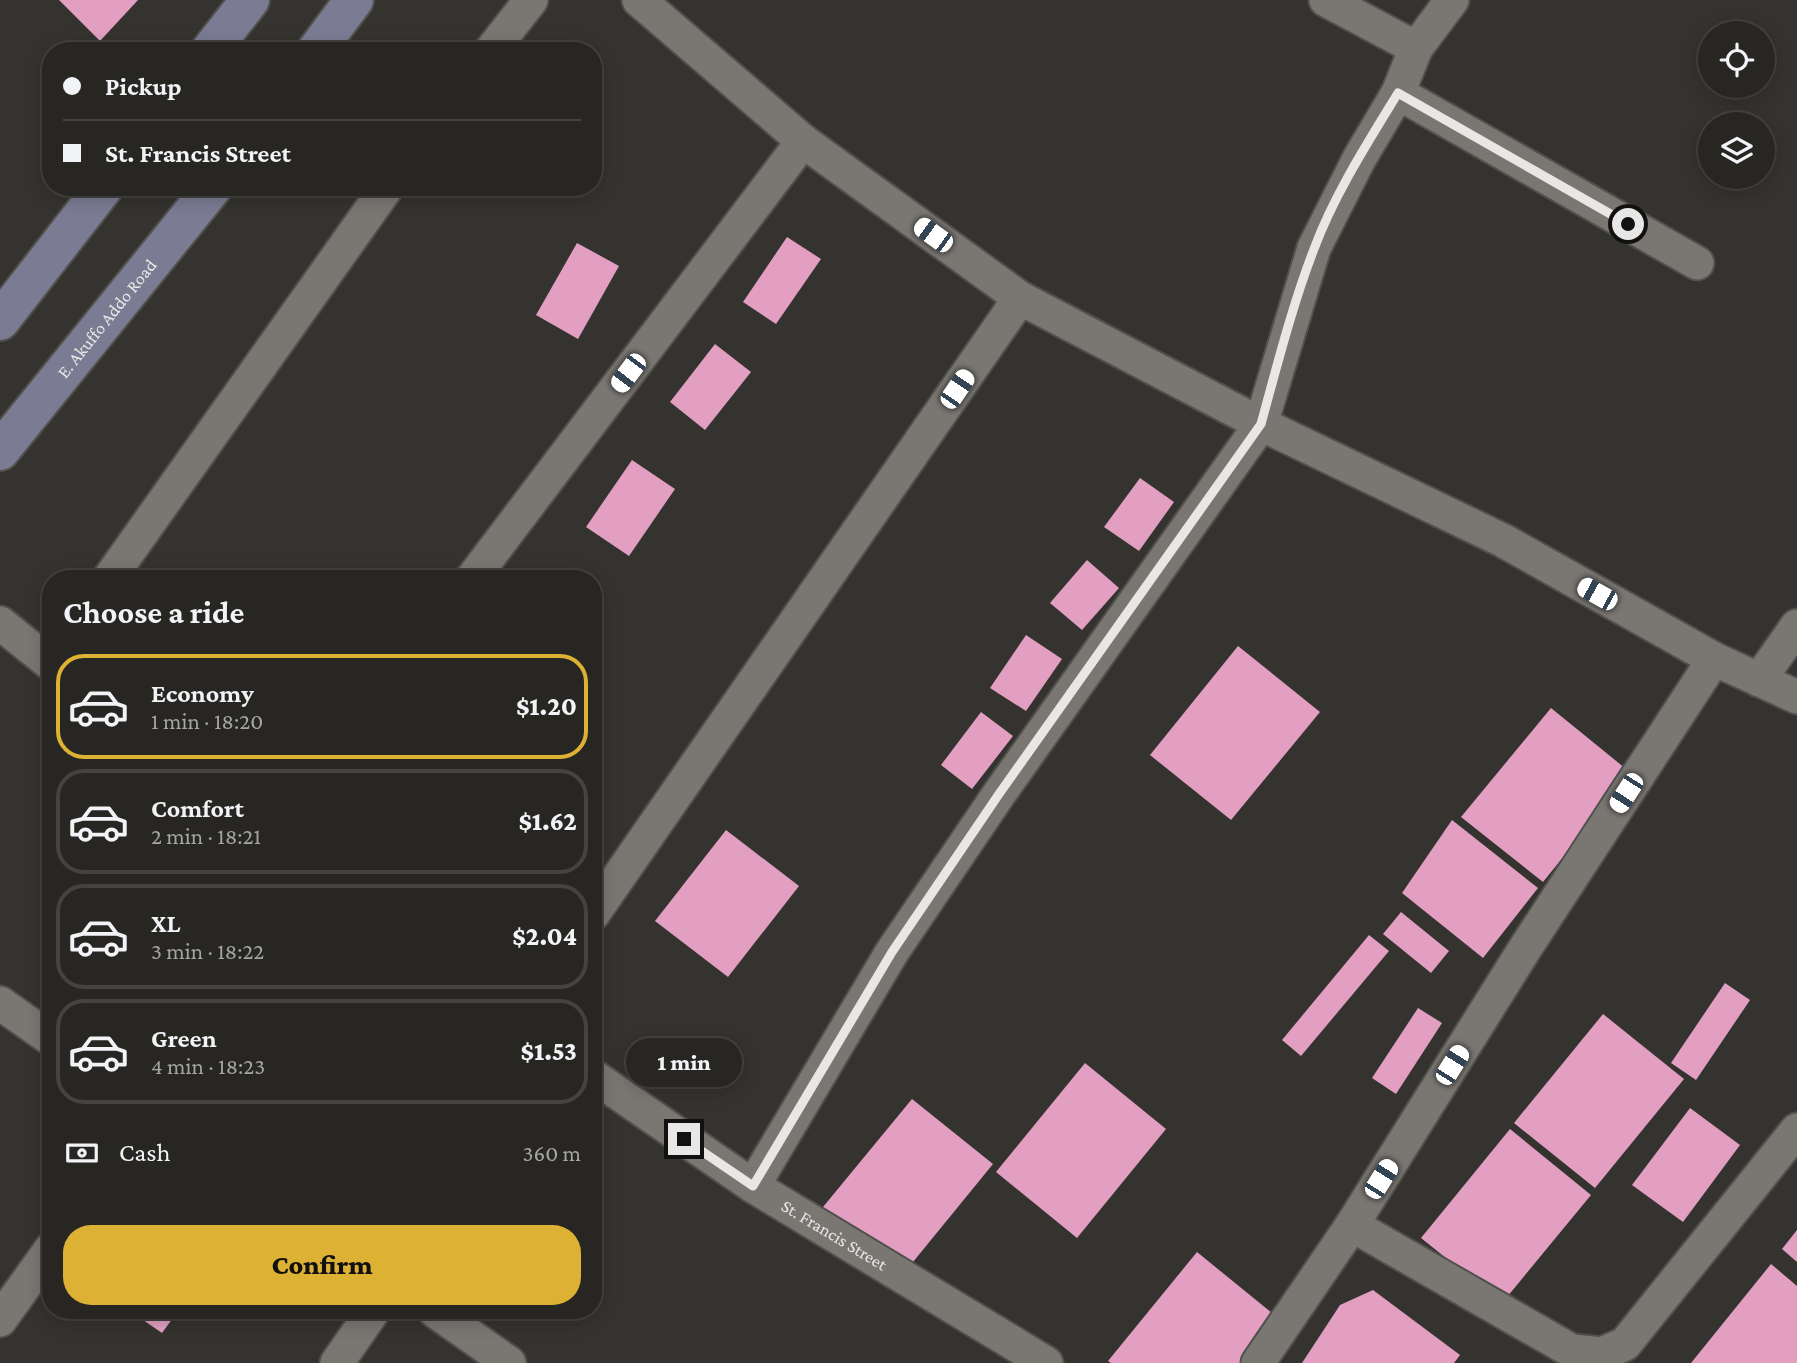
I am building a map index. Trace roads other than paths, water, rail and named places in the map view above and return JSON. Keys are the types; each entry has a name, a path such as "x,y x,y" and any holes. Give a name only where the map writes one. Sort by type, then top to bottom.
{"main road":[{"path":"217,42 250,0"},
{"path":"323,42 354,0"},
{"path":"0,321 97,196"},
{"name":"E. Akuffo Addo Road","path":"0,451 206,196"}],"street":[{"path":"498,42 531,0"},
{"path":"639,0 803,141 1020,298 1261,424 1504,541 1714,659 1797,697"},
{"path":"1326,0 1416,48"},
{"path":"753,1186 892,952 999,794 1261,424 1278,359 1314,247 1359,159 1398,93 1416,48 1452,0"},
{"path":"1398,93 1697,263"},
{"path":"479,570 803,141"},
{"path":"115,570 381,196"},
{"path":"602,901 1020,298"},
{"path":"0,623 42,656"},
{"path":"1759,680 1797,626"},
{"path":"1258,1363 1352,1225 1524,950 1714,659"},
{"path":"0,1003 42,1033"},
{"name":"St. Francis Street","path":"602,1082 753,1186 1046,1363"},
{"path":"1352,1225 1572,1351 1602,1354 1625,1344 1797,1129"},
{"path":"0,1320 42,1262"},
{"path":"337,1363 367,1319"},
{"path":"446,1319 509,1363"}]}
